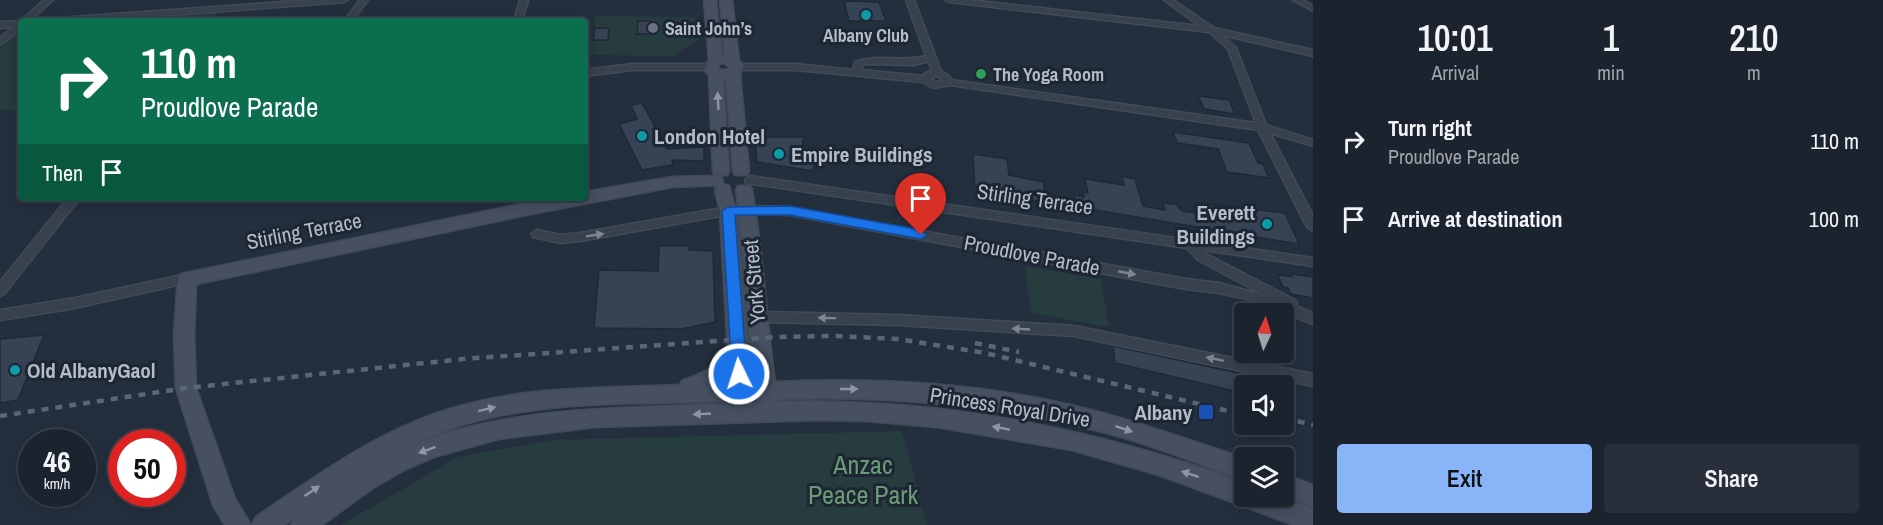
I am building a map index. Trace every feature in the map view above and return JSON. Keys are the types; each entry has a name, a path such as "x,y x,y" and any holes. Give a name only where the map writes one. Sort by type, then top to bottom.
{"main road":[{"name":"York Street","path":"710,0 720,181 728,211 742,401"},
{"name":"York Street","path":"726,0 760,347"},
{"path":"714,67 734,67"},
{"path":"731,169 745,180 734,192 720,181 731,169"},
{"name":"Stirling Terrace","path":"588,194 672,182 720,181"},
{"name":"Stirling Terrace","path":"187,279 529,203"},
{"path":"728,211 747,210"},
{"path":"187,279 184,336 186,388 225,505 238,525"},
{"path":"735,316 757,316"},
{"path":"760,347 786,384 816,389"},
{"path":"760,347 769,413"},
{"path":"585,398 624,392 671,390 703,384 723,372 738,356"},
{"name":"Princess Royal Drive","path":"303,525 348,490 392,464 433,447 470,436 542,421 742,401 767,391 885,389 1024,405 1105,423 1234,465"},
{"name":"Princess Royal Drive","path":"264,525 368,456 450,418 503,405 585,398 742,401 769,413 890,413 956,420 1085,443 1213,481 1234,490"},
{"path":"1294,488 1313,496"},
{"path":"1278,507 1313,521"}],"street":[{"path":"29,18 50,0"},
{"path":"221,18 236,0"},
{"path":"97,18 344,0"},
{"path":"350,18 364,0"},
{"path":"519,18 524,0"},
{"path":"910,0 937,74"},
{"path":"949,0 1211,30 1313,53"},
{"path":"1168,0 1232,48 1262,127 1313,227"},
{"path":"1298,0 1313,9"},
{"path":"0,25 18,24"},
{"path":"0,42 18,27"},
{"path":"857,74 858,64 865,61 915,62 932,57"},
{"path":"588,62 599,70"},
{"path":"588,72 632,67 714,67"},
{"path":"734,67 796,67 926,79 937,85 944,85 948,82 1262,127 1313,142"},
{"path":"926,79 928,75 937,74 944,76 948,82"},
{"name":"Stirling Terrace","path":"745,180 1313,262"},
{"path":"0,291 72,201"},
{"name":"Proudlove Parade","path":"747,210 790,211 1186,284 1211,285 1275,304 1313,320"},
{"path":"537,234 561,239 580,237 728,211"},
{"path":"1189,243 1202,257 1313,315"},
{"path":"0,315 70,304 187,279"},
{"path":"757,316 898,320 1074,331 1313,380"}],"green space":[{"path":"220,11 214,18 128,18"},
{"path":"595,16 697,17 700,38 673,56 588,55 588,38 593,38 609,28 595,28"},
{"path":"18,33 18,111 0,110 0,48"},
{"path":"1025,266 1101,279 1109,327 1031,313"},
{"name":"Anzac Peace Park","path":"902,431 927,525 341,525 458,457 552,440"}],"building":[{"name":"Albany Club","path":"844,1 879,2 886,21 849,21"},
{"path":"638,21 650,21 649,34 637,34"},
{"path":"595,28 609,28 608,40 593,40"},
{"path":"1198,96 1229,100 1235,114 1204,109"},
{"name":"London Hotel","path":"642,103 667,149 704,147 704,161 672,160 673,165 642,170 619,124 637,119 631,105"},
{"path":"1173,132 1249,143 1258,163 1263,164 1269,178 1227,172 1218,149 1177,143"},
{"name":"Empire Buildings","path":"755,137 804,137 802,146 818,148 813,171 757,162"},
{"path":"973,154 1007,159 1009,175 1044,182 1045,202 975,191"},
{"path":"1122,176 1135,179 1143,206 1165,210 1163,203 1176,204 1182,211 1210,215 1206,204 1285,213 1299,244 1077,207 1074,195 1084,197 1083,192 1088,193 1085,179 1124,185"},
{"path":"659,246 689,246 689,250 713,251 715,322 681,329 594,328 599,270 658,271"},
{"path":"1277,274 1313,277 1313,298 1291,294 1288,288 1283,287"},
{"name":"Old AlbanyGaol","path":"44,335 18,400 0,403 0,339"},
{"name":"Albany","path":"1113,346 1238,373 1238,375 1234,375 1234,391 1115,363"}],"railway":[{"path":"0,416 186,388 463,359 775,337 836,336 898,339 985,353 1234,412"},
{"path":"975,343 1019,352"},
{"path":"1294,420 1313,425"}],"place":[{"name":"Albany Club","path":"866,15"},
{"name":"Saint John’s","path":"653,28"},
{"name":"The Yoga Room","path":"981,74"},
{"name":"London Hotel","path":"642,136"},
{"name":"Empire Buildings","path":"779,154"},
{"name":"Everett Buildings","path":"1267,224"},
{"name":"Old AlbanyGaol","path":"15,370"},
{"name":"Albany","path":"1206,412"}],"route":[{"path":"739,374 728,211 790,211 921,235"}]}
